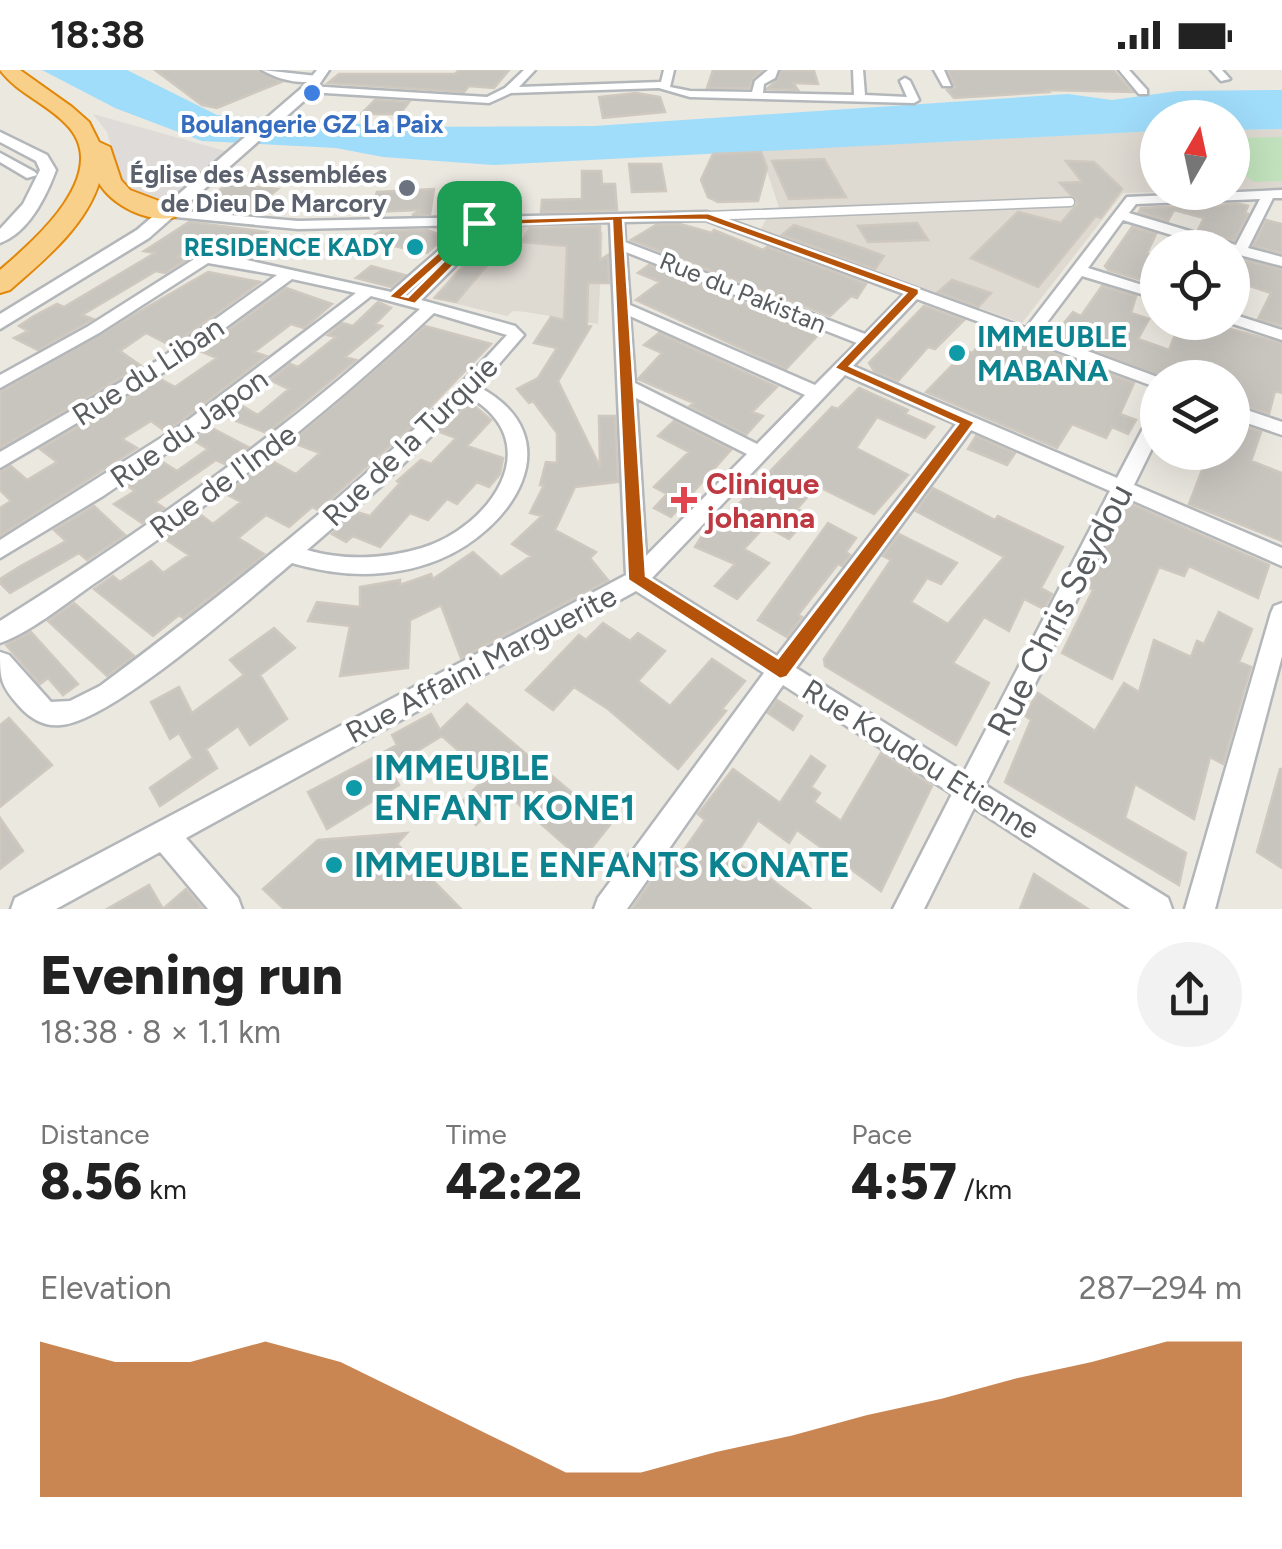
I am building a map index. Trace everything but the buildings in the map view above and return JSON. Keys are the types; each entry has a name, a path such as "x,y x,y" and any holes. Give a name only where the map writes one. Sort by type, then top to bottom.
{"highway":[{"path":"9,70 71,116 91,146 102,152 106,177 119,196 166,212"},
{"path":"0,85 51,122 66,141 71,160 64,188 44,222 0,265"},
{"path":"0,284 48,242 77,204 92,170 91,146"}],"street":[{"path":"267,70 291,78 472,101 489,100 509,90 527,72 543,80 540,89"},
{"path":"575,88 585,70"},
{"path":"669,70 664,89 674,92 758,90 914,100 905,81"},
{"path":"758,90 773,70"},
{"path":"858,70 860,94"},
{"path":"939,70 947,84"},
{"path":"1124,70 1143,92"},
{"path":"0,323 108,258 238,152 316,79"},
{"path":"509,90 664,85"},
{"path":"0,136 42,158 48,170 39,196 26,215 0,238"},
{"path":"0,157 32,176"},
{"path":"1029,335 1132,200 1275,195"},
{"path":"1248,230 1275,195"},
{"path":"166,212 298,226 708,216 1140,376"},
{"path":"1120,215 1172,230"},
{"path":"617,217 637,580"},
{"name":"Rue de l'Inde","path":"0,633 142,541 250,464 338,392 412,302 468,244 479,223"},
{"name":"Rue du Pakistan","path":"618,244 867,341"},
{"path":"1250,253 1282,262"},
{"name":"Rue de la Turquie","path":"0,382 93,330 204,259 224,256 412,302 516,334 470,390 292,554 109,694 78,712 55,716 39,712 0,663"},
{"path":"1078,270 1140,289"},
{"name":"Rue du Liban","path":"0,461 163,365 290,273"},
{"name":"Rue du Japon","path":"0,550 123,476 235,398 368,291"},
{"name":"Rue Affaini Marguerite","path":"26,909 637,580 914,292"},
{"path":"622,310 630,310 817,393"},
{"path":"1250,325 1282,335"},
{"path":"841,368 1282,557"},
{"path":"626,386 760,452"},
{"path":"292,554 314,564 344,568 392,564 461,539 492,514 508,496 518,450 512,425 501,409 470,390"},
{"path":"1250,417 1282,429"},
{"path":"609,909 780,670 967,422"},
{"name":"Rue Chris Seydou","path":"908,909 1140,452"},
{"name":"Rue Koudou Etienne","path":"637,580 1157,909"},
{"path":"1200,909 1282,613"},
{"path":"164,834 227,909"}],"lane":[{"path":"708,216 1070,202"}],"shaded area":[{"path":"93,114 229,152 164,209 125,194 107,132"},
{"path":"1282,129 1282,188 1250,189 1250,130"},
{"path":"1140,132 1140,192 1123,193 1022,323 760,230 767,218 782,217 760,150"},
{"path":"512,224 603,232 598,324 526,312 513,311 507,316 432,298 493,231"}],"green space":[{"path":"1282,137 1282,181 1250,179 1250,138"}],"water":[{"path":"42,70 127,70 217,115 406,127 594,126 1068,94 1112,100 1178,91 1282,90 1282,129 1250,130 1250,100 1140,100 1140,132 493,165 383,157 336,148 202,141 115,108"}],"place":[{"name":"Boulangerie GZ La Paix","path":"312,93"},
{"name":"Église des Assemblées de Dieu De Marcory","path":"407,188"},
{"name":"RESIDENCE KADY","path":"415,247"},
{"name":"IMMEUBLE MABANA","path":"957,353"},
{"name":"Clinique johanna","path":"684,500"},
{"name":"IMMEUBLE ENFANT KONE1","path":"354,788"},
{"name":"IMMEUBLE ENFANTS KONATE","path":"334,865"}],"route":[{"path":"479,223 468,244 410,301 394,297 479,223 617,217 637,580 780,670 967,422 841,368 914,292 708,216 617,217 479,223"}]}
